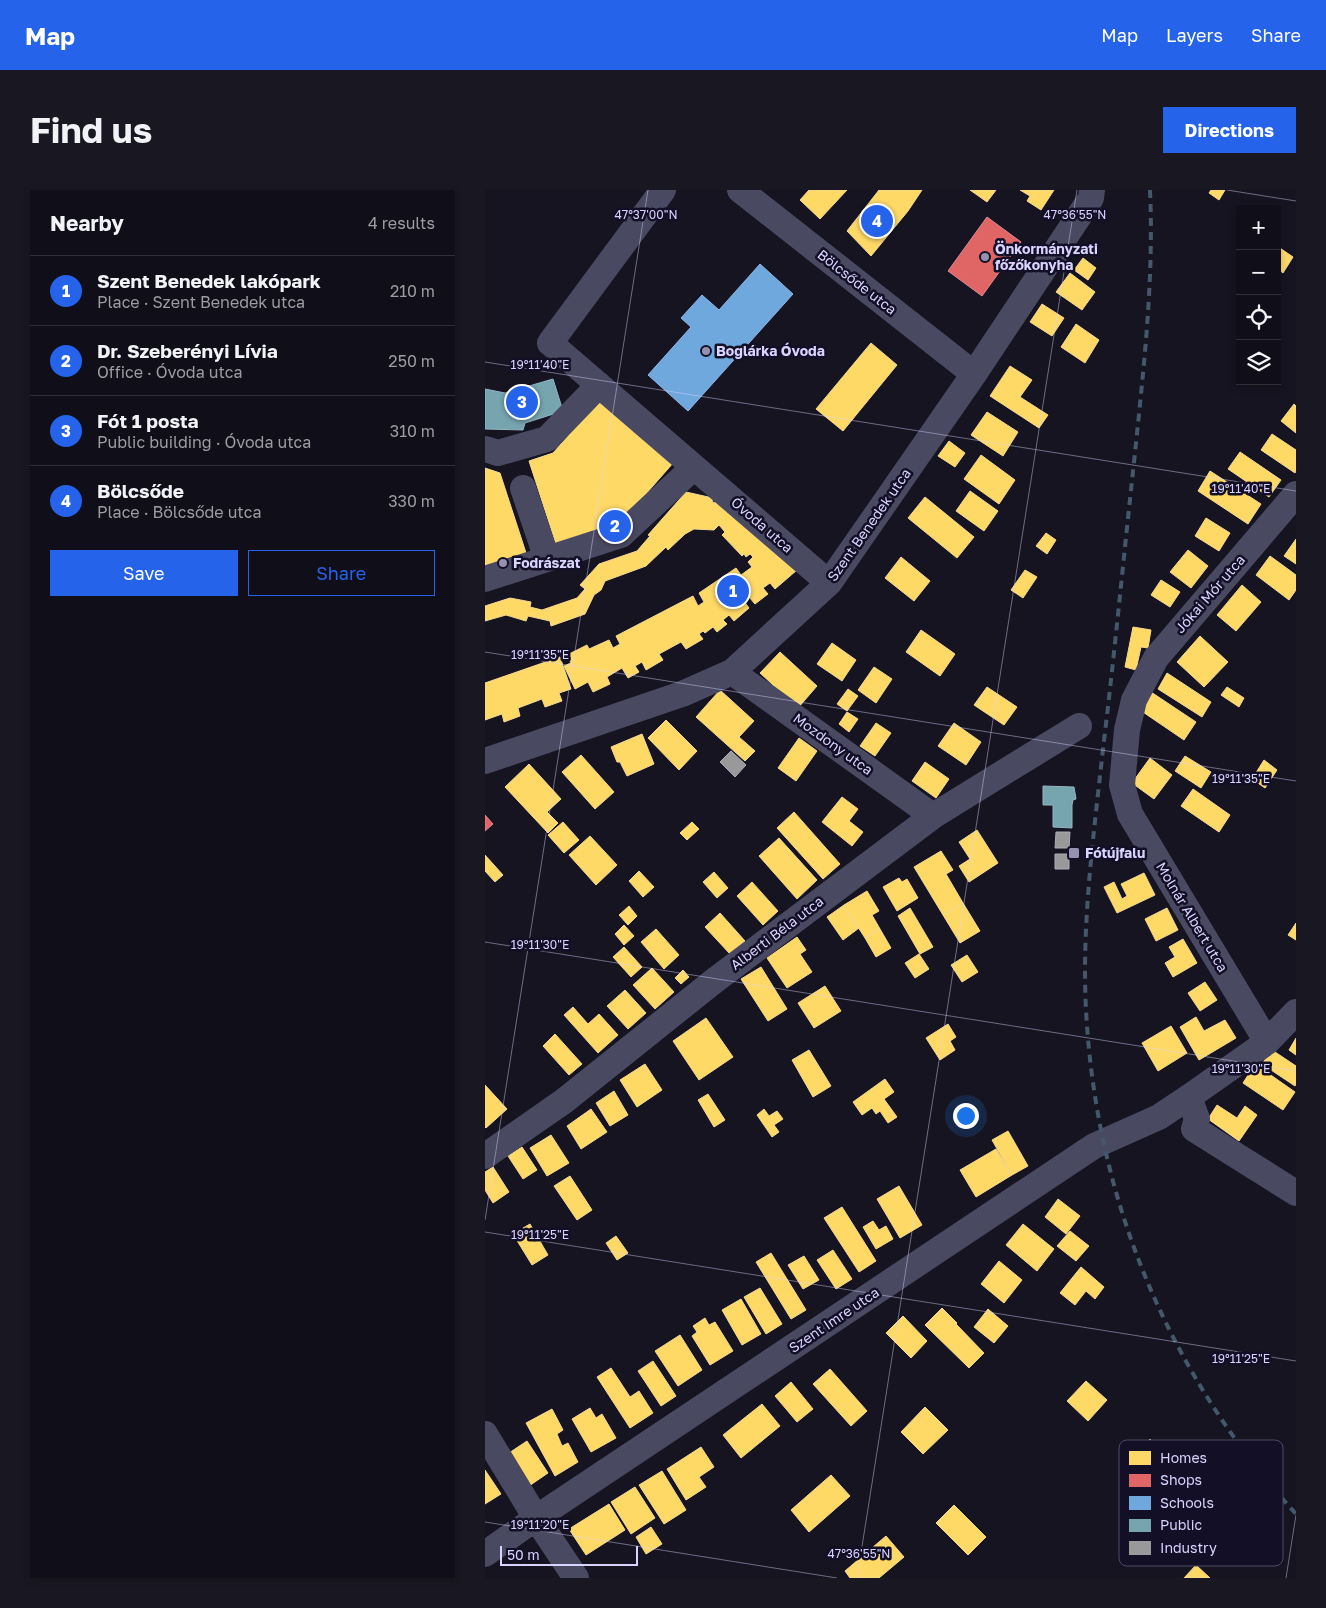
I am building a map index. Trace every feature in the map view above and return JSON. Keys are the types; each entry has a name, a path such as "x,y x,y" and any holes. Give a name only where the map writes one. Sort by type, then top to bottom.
{"street":[{"name":"Óvoda utca","path":"663,190 550,342 829,583"},
{"name":"Bölcsőde utca","path":"740,190 974,374"},
{"name":"Szent Benedek utca","path":"485,762 682,694 732,672 829,583 974,374 1091,198 1093,190"},
{"path":"485,449 498,454 547,439 599,385"},
{"path":"485,579 621,534 694,467"},
{"path":"523,488 547,558"},
{"name":"Jókai Mór utca","path":"1133,700 1156,658 1296,494"},
{"name":"Mozdony utca","path":"732,672 933,816"},
{"name":"Molnár Albert utca","path":"1133,700 1127,730 1122,785 1130,814 1267,1042"},
{"name":"Alberti Béla utca","path":"485,1156 564,1101 714,981 933,816 1079,726"},
{"name":"Szent Imre utca","path":"485,1554 536,1518 1094,1146 1159,1117 1189,1097 1267,1042 1296,1012"},
{"path":"1189,1097 1197,1119 1194,1130"},
{"path":"1159,1117 1169,1126 1181,1130 1194,1130 1296,1194"},
{"path":"485,1434 536,1518 576,1578"}],"building: Homes":[{"path":"809,190 847,190 820,219 800,200"},
{"path":"879,190 922,190 908,211 871,256 847,231"},
{"path":"970,190 996,190 987,202"},
{"path":"1020,190 1054,190 1041,210 1027,201 1030,196"},
{"path":"1211,190 1225,190 1219,200 1209,193"},
{"path":"1281,249 1293,257 1283,273 1281,271"},
{"path":"1083,258 1096,268 1088,280 1074,270"},
{"path":"1070,273 1095,292 1082,310 1056,292"},
{"path":"1042,304 1064,318 1052,336 1030,322"},
{"path":"1076,324 1099,340 1085,363 1061,347"},
{"path":"871,343 897,365 843,431 816,409"},
{"path":"1010,366 1032,380 1020,397 1048,415 1039,428 990,396"},
{"path":"602,398 674,462 617,527 557,547 529,461 553,453"},
{"path":"1294,404 1296,406 1296,433 1281,421"},
{"path":"987,412 1018,432 1003,456 971,435"},
{"path":"1272,434 1296,450 1295,473 1261,450"},
{"path":"949,441 965,453 955,467 938,456"},
{"path":"1240,452 1281,480 1269,497 1228,469"},
{"path":"981,455 1015,480 999,504 964,479"},
{"path":"485,468 500,473 528,559 485,574"},
{"path":"1210,471 1261,504 1248,524 1198,491"},
{"path":"970,491 998,511 984,531 956,511"},
{"path":"686,492 713,498 712,502 723,504 797,570 775,589 770,583 763,588 768,594 755,604 749,597 744,601 749,608 734,621 729,615 723,620 727,624 717,632 713,627 705,633 703,631 699,634 703,639 686,649 681,642 659,654 663,660 646,670 642,662 635,666 639,672 628,678 622,668 607,677 610,684 593,692 588,682 575,689 564,666 571,663 567,655 587,645 589,649 609,640 613,648 620,644 616,636 693,596 698,606 704,602 699,593 736,568 741,575 752,567 748,562 753,557 750,554 746,557 744,554 742,556 722,535 725,532 719,525 714,530 694,529 685,534 668,550 666,547 646,566 605,581 601,590 594,595 585,614 551,626 550,621 528,616 526,621 506,615 485,621 485,606 510,598 531,602 530,607 542,610 577,598 585,589 580,585 599,564 637,551 650,536 648,535"},
{"path":"925,497 974,537 957,558 908,518"},
{"path":"1206,518 1230,533 1219,551 1195,536"},
{"path":"1046,533 1056,540 1047,554 1036,546"},
{"path":"1296,539 1296,564 1284,556"},
{"path":"1188,550 1208,566 1191,588 1170,572"},
{"path":"1270,556 1296,575 1296,590 1289,600 1256,575"},
{"path":"901,557 930,581 914,601 885,578"},
{"path":"1025,570 1037,577 1023,598 1011,590"},
{"path":"1161,580 1180,592 1170,607 1151,595"},
{"path":"1242,585 1261,602 1236,631 1217,615"},
{"path":"1133,627 1151,630 1148,648 1141,647 1136,670 1125,667"},
{"path":"921,630 955,654 940,676 906,652"},
{"path":"1200,636 1228,662 1204,687 1177,662"},
{"path":"832,643 856,660 842,681 817,664"},
{"path":"780,652 817,686 798,708 760,673"},
{"path":"560,657 571,689 559,693 562,701 545,707 542,699 518,708 520,716 504,722 502,714 485,720 485,683"},
{"path":"874,667 892,679 876,703 858,690"},
{"path":"1167,673 1211,702 1202,717 1158,689"},
{"path":"987,687 1017,707 1004,725 974,705"},
{"path":"1227,687 1244,698 1239,707 1221,695"},
{"path":"848,689 858,696 847,711 837,704"},
{"path":"720,690 754,721 739,737 755,751 745,761 696,717"},
{"path":"1148,690 1196,722 1184,740 1137,708"},
{"path":"847,712 858,719 849,732 839,724"},
{"path":"666,720 697,751 679,770 648,738"},
{"path":"876,723 891,733 875,756 860,746"},
{"path":"954,723 981,742 966,765 938,746"},
{"path":"642,734 654,764 627,776 620,762 617,762 611,747"},
{"path":"799,738 817,751 796,781 778,768"},
{"path":"581,755 614,792 595,809 562,772"},
{"path":"1185,756 1211,772 1201,788 1175,771"},
{"path":"1150,758 1172,775 1154,799 1132,783"},
{"path":"1264,760 1277,770 1265,788 1252,779"},
{"path":"925,762 949,779 936,798 912,781"},
{"path":"529,764 561,799 547,812 558,823 548,833 505,787"},
{"path":"1193,789 1230,815 1219,832 1181,806"},
{"path":"842,797 858,809 849,821 863,832 852,846 822,822"},
{"path":"794,812 840,864 823,879 777,828"},
{"path":"563,822 579,840 564,853 548,835"},
{"path":"692,822 699,829 687,840 680,833"},
{"path":"977,830 998,863 969,882 959,866 970,859 959,842"},
{"path":"590,836 617,865 596,885 569,855"},
{"path":"779,838 817,880 797,899 759,856"},
{"path":"941,851 953,870 946,874 963,903 943,915 914,867"},
{"path":"485,855 503,875 495,882 485,871"},
{"path":"639,871 654,887 643,897 629,881"},
{"path":"714,872 728,888 717,898 703,882"},
{"path":"1144,873 1155,895 1117,913 1104,887 1114,882 1122,899 1127,896 1121,884"},
{"path":"899,878 902,882 907,879 918,898 897,911 883,887"},
{"path":"752,882 778,911 763,925 737,896"},
{"path":"867,891 879,911 872,915 880,929 865,938 844,905"},
{"path":"963,903 980,931 960,943 943,915"},
{"path":"844,905 859,928 843,940 827,917"},
{"path":"629,906 637,916 628,925 619,915"},
{"path":"910,908 933,947 920,954 898,916"},
{"path":"1167,908 1178,930 1156,941 1145,919"},
{"path":"720,913 745,941 730,954 705,927"},
{"path":"1296,923 1296,940 1288,935"},
{"path":"624,925 634,936 624,945 615,934"},
{"path":"656,929 679,955 664,969 641,942"},
{"path":"880,929 891,948 876,957 865,938"},
{"path":"797,937 806,950 800,954 812,972 787,988 767,958"},
{"path":"1183,939 1197,963 1173,977 1165,963 1175,957 1169,947"},
{"path":"624,947 642,967 631,977 613,957"},
{"path":"919,954 929,969 915,978 905,963"},
{"path":"967,955 978,972 962,982 951,965"},
{"path":"761,967 787,1009 768,1021 741,979"},
{"path":"652,968 674,992 655,1009 633,985"},
{"path":"683,970 689,977 681,984 675,978"},
{"path":"1205,982 1217,1000 1200,1011 1188,993"},
{"path":"825,986 841,1011 814,1028 798,1003"},
{"path":"625,990 646,1013 628,1029 607,1006"},
{"path":"573,1007 588,1024 599,1014 618,1035 598,1053 564,1015"},
{"path":"1196,1017 1204,1031 1225,1020 1236,1038 1199,1060 1180,1027"},
{"path":"706,1018 733,1057 699,1080 673,1041"},
{"path":"948,1024 956,1037 950,1041 955,1050 940,1060 926,1038"},
{"path":"1171,1026 1187,1053 1158,1071 1142,1043"},
{"path":"555,1034 582,1064 569,1075 543,1046"},
{"path":"1296,1038 1296,1055 1289,1050"},
{"path":"809,1050 831,1086 813,1097 792,1060"},
{"path":"1272,1050 1296,1066 1295,1086 1262,1064"},
{"path":"645,1064 662,1090 637,1107 620,1080"},
{"path":"1255,1064 1295,1092 1283,1110 1243,1083"},
{"path":"885,1079 894,1092 884,1099 897,1117 888,1123 880,1111 876,1114 872,1108 862,1115 853,1102"},
{"path":"485,1085 507,1109 486,1128 485,1127"},
{"path":"614,1091 628,1115 610,1126 596,1103"},
{"path":"708,1094 725,1120 714,1127 698,1100"},
{"path":"1217,1105 1237,1118 1245,1106 1257,1115 1239,1141 1208,1119"},
{"path":"591,1109 607,1132 581,1149 567,1126"},
{"path":"764,1109 769,1116 777,1111 783,1119 774,1125 779,1132 772,1137 757,1115"},
{"path":"1008,1131 1028,1166 1012,1175 992,1140"},
{"path":"551,1135 569,1163 547,1176 530,1148"},
{"path":"522,1147 537,1170 523,1179 508,1156"},
{"path":"996,1149 1012,1175 976,1197 960,1170"},
{"path":"493,1167 509,1192 493,1203 485,1190 485,1172"},
{"path":"570,1176 592,1210 577,1220 554,1186"},
{"path":"899,1186 922,1225 900,1238 877,1199"},
{"path":"1058,1199 1080,1216 1066,1234 1045,1217"},
{"path":"842,1207 876,1261 859,1272 824,1218"},
{"path":"873,1221 879,1230 886,1226 893,1239 876,1249 863,1227"},
{"path":"530,1224 548,1255 532,1265 513,1234"},
{"path":"1023,1224 1054,1249 1037,1271 1006,1245"},
{"path":"1070,1231 1089,1246 1076,1261 1057,1246"},
{"path":"616,1236 628,1253 617,1260 606,1243"},
{"path":"833,1250 852,1279 836,1289 817,1260"},
{"path":"771,1253 806,1310 791,1319 756,1262"},
{"path":"804,1256 819,1280 803,1289 788,1265"},
{"path":"999,1261 1022,1280 1004,1303 981,1284"},
{"path":"1081,1267 1104,1287 1095,1299 1086,1291 1075,1305 1060,1293"},
{"path":"760,1288 782,1324 766,1334 744,1297"},
{"path":"741,1299 761,1334 742,1345 722,1310"},
{"path":"942,1308 984,1353 969,1368 925,1325"},
{"path":"988,1309 1008,1326 994,1343 974,1327"},
{"path":"903,1316 927,1341 911,1358 886,1333"},
{"path":"705,1318 709,1325 715,1322 733,1351 710,1365 692,1336 697,1332 693,1326"},
{"path":"680,1335 702,1370 678,1386 655,1351"},
{"path":"653,1361 676,1396 661,1406 638,1371"},
{"path":"611,1368 630,1397 639,1391 653,1413 630,1428 597,1377"},
{"path":"830,1369 867,1411 851,1426 813,1384"},
{"path":"1086,1381 1107,1400 1088,1421 1067,1401"},
{"path":"791,1382 813,1409 797,1422 775,1396"},
{"path":"762,1404 780,1426 741,1458 723,1435"},
{"path":"925,1407 948,1430 923,1454 901,1432"},
{"path":"590,1408 596,1418 602,1414 616,1438 591,1452 572,1419"},
{"path":"552,1409 563,1430 557,1434 562,1446 568,1443 578,1462 555,1476 526,1423"},
{"path":"527,1441 548,1473 529,1486 509,1453"},
{"path":"701,1447 714,1467 699,1477 706,1487 686,1500 667,1469"},
{"path":"485,1470 501,1494 485,1504"},
{"path":"662,1471 686,1510 664,1524 639,1485"},
{"path":"831,1475 850,1496 809,1532 791,1510"},
{"path":"635,1487 655,1518 631,1534 611,1502"},
{"path":"609,1504 625,1530 586,1555 569,1529"},
{"path":"954,1505 986,1537 968,1555 936,1523"},
{"path":"651,1527 662,1544 646,1554 636,1537"},
{"path":"886,1536 904,1557 879,1578 850,1578 845,1571"},
{"path":"1197,1566 1210,1578 1184,1578"}],"building: Shops":[{"name":"Önkormányzati főzőkonyha","path":"987,217 1021,242 982,296 948,271"},
{"path":"485,815 493,824 485,831"}],"building: Schools":[{"name":"Boglárka Óvoda","path":"760,264 793,294 688,411 648,375 691,327 681,318 702,295 719,310"}],"building: Public":[{"path":"553,379 563,411 525,423 523,430 485,429 485,389 505,393"},
{"path":"1043,786 1074,787 1076,799 1073,800 1072,805 1072,828 1053,827 1053,805 1043,805"}],"building: Industry":[{"path":"731,751 746,765 735,777 720,762"},
{"path":"1056,832 1070,832 1069,848 1055,848"},
{"path":"1055,854 1069,854 1069,869 1055,869"}],"railway":[{"path":"1150,190 1151,256 1145,354 1095,818 1086,922 1085,991 1087,1026 1095,1094 1108,1160 1126,1225 1150,1288 1179,1348 1213,1406 1237,1440"},
{"path":"1283,1498 1296,1514"}],"place":[{"name":"Bölcsőde","path":"877,221"},
{"name":"Önkormányzati főzőkonyha","path":"985,257"},
{"name":"Boglárka Óvoda","path":"706,351"},
{"name":"Fót 1 posta","path":"522,402"},
{"name":"Dr. Szeberényi Lívia","path":"615,526"},
{"name":"Fodrászat","path":"503,563"},
{"name":"Szent Benedek lakópark","path":"733,591"},
{"name":"Fótújfalu","path":"1074,853"}]}
